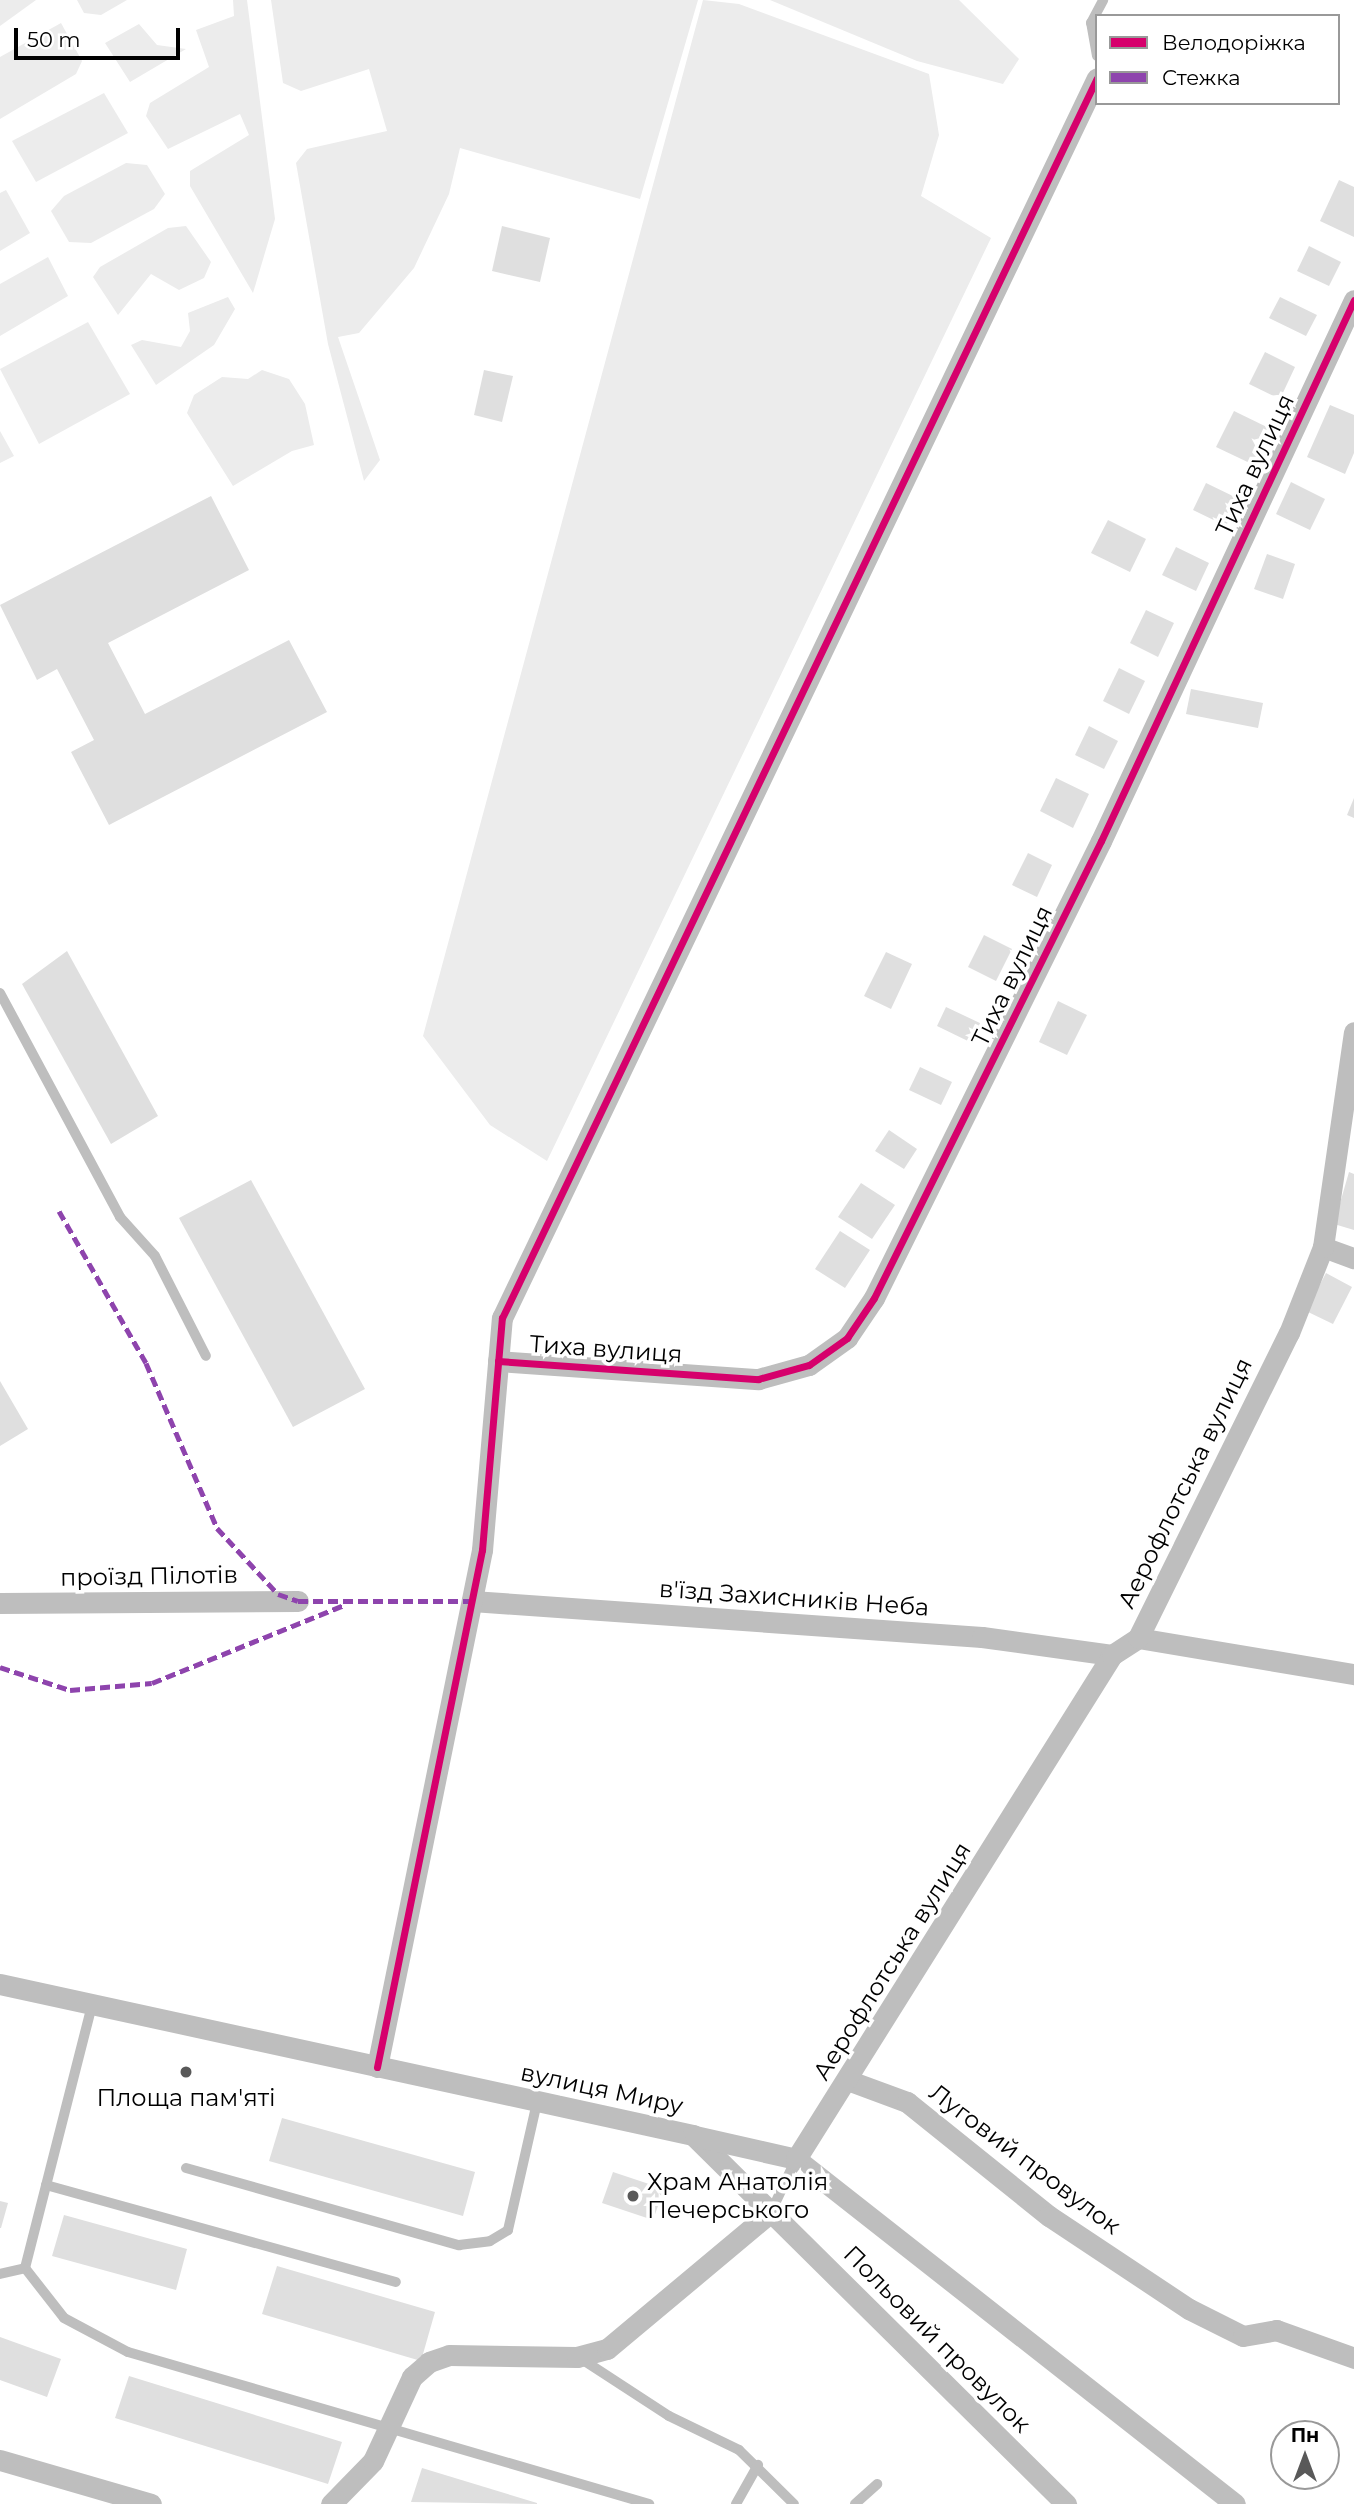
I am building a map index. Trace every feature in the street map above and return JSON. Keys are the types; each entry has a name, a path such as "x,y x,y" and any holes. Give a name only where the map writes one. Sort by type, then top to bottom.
{"street":[{"path":"377,2067 472,1601 502,1318 1095,82"},
{"name":"Тиха вулиця","path":"498,1362 758,1378 809,1365 847,1338 874,1298 1101,841 1354,300"},
{"name":"Аерофлотська вулиця","path":"796,2159 850,2081 1112,1655 1138,1638 1289,1333 1323,1247 1354,1032"},
{"path":"1323,1247 1354,1258"},
{"name":"проїзд Пілотів","path":"0,1603 298,1601"},
{"name":"в'їзд Захисників Неба","path":"472,1601 982,1637 1112,1655"},
{"path":"1138,1638 1354,1674"},
{"name":"вулиця Миру","path":"0,1984 693,2136 771,2212"},
{"name":"Луговий провулок","path":"850,2081 907,2102 1049,2216 1189,2309 1243,2336 1276,2330 1354,2358"},
{"path":"693,2136 796,2159 1235,2504"},
{"path":"331,2504 373,2461 412,2377 429,2362 449,2354 577,2357 607,2348 771,2212"},
{"name":"Польовий провулок","path":"771,2212 1066,2504"},
{"path":"0,2460 151,2504"}],"lane":[{"path":"1095,15 1091,23 1095,45"},
{"path":"0,993 120,1217 155,1256 206,1356"},
{"path":"25,2268 92,2005"},
{"path":"186,2168 459,2245 490,2241 508,2230 537,2102"},
{"path":"771,2212 796,2159"},
{"path":"46,2185 396,2282"},
{"path":"0,2274 25,2268"},
{"path":"25,2268 64,2318 128,2351 649,2504"},
{"path":"577,2357 758,2465 794,2504"},
{"path":"736,2504 758,2465"},
{"path":"855,2504 877,2484"}],"shaded area":[{"path":"0,0 36,0 0,26"},
{"path":"77,0 127,0 101,15 84,13"},
{"path":"233,0 247,0 275,219 253,293 190,186 190,171 249,135 240,114 168,149 146,116 150,103 209,67 196,30 234,16"},
{"path":"271,0 698,0 640,199 460,148 449,194 414,268 359,333 338,337 380,460 364,481 328,344 296,163 307,149 387,131 369,69 301,91 283,83"},
{"path":"703,0 739,4 929,74 939,135 921,196 991,238 547,1161 490,1125 423,1036"},
{"path":"770,0 959,0 1019,59 1003,84 917,61"},
{"path":"61,23 82,61 76,74 0,119 0,57"},
{"path":"139,24 157,45 186,49 130,82 105,43"},
{"path":"104,93 128,133 36,182 12,141"},
{"path":"126,163 147,165 165,194 154,209 91,243 69,242 51,211 64,196"},
{"path":"6,190 30,233 0,251 0,193"},
{"path":"186,226 211,262 204,278 179,290 151,274 118,315 93,277 100,267 168,228"},
{"path":"48,257 68,296 0,336 0,284"},
{"path":"228,297 235,309 214,345 156,385 131,345 142,340 181,347 190,331 188,313"},
{"path":"88,322 130,394 39,444 0,369"},
{"path":"262,370 289,379 305,404 314,445 292,451 233,486 187,413 194,395 222,377 248,379"},
{"path":"0,431 14,456 0,463"}],"building":[{"path":"1339,180 1354,187 1354,237 1320,221"},
{"path":"502,226 550,238 540,282 492,271"},
{"path":"1309,246 1341,262 1329,286 1297,271"},
{"path":"1280,297 1317,315 1306,336 1269,318"},
{"path":"1265,352 1295,367 1280,399 1249,384"},
{"path":"484,370 513,376 502,422 474,415"},
{"path":"1330,405 1354,415 1354,453 1345,474 1307,457"},
{"path":"1234,411 1273,430 1256,466 1216,447"},
{"path":"1291,482 1325,499 1310,530 1276,514"},
{"path":"1206,483 1239,499 1226,526 1193,510"},
{"path":"211,496 249,570 108,643 145,714 289,640 327,712 109,825 71,752 94,740 57,669 37,680 0,605"},
{"path":"1108,520 1146,539 1130,572 1091,553"},
{"path":"1176,547 1209,563 1196,591 1162,575"},
{"path":"1267,554 1295,564 1283,599 1254,589"},
{"path":"1146,610 1174,623 1158,657 1130,643"},
{"path":"1119,668 1145,681 1129,714 1103,701"},
{"path":"1191,689 1263,703 1258,728 1186,714"},
{"path":"1089,726 1118,741 1104,769 1075,755"},
{"path":"1056,778 1089,794 1073,828 1040,811"},
{"path":"1354,798 1354,818 1347,815"},
{"path":"1028,853 1052,865 1037,897 1012,885"},
{"path":"984,935 1012,949 996,981 968,967"},
{"path":"67,951 158,1116 111,1144 22,984"},
{"path":"886,952 912,964 891,1009 864,996"},
{"path":"1058,1001 1087,1015 1067,1055 1039,1042"},
{"path":"946,1007 982,1024 972,1043 937,1026"},
{"path":"920,1067 952,1082 941,1105 909,1090"},
{"path":"889,1130 917,1149 904,1169 875,1151"},
{"path":"1349,1172 1354,1174 1354,1230 1334,1224"},
{"path":"251,1180 365,1389 293,1427 179,1218"},
{"path":"861,1183 895,1205 872,1239 838,1217"},
{"path":"840,1231 870,1250 845,1288 815,1269"},
{"path":"1326,1273 1352,1287 1333,1324 1306,1311"},
{"path":"0,1381 28,1429 0,1446"},
{"path":"282,2118 475,2172 463,2216 269,2161"},
{"name":"Храм Анатолія Печерського","path":"613,2172 664,2189 653,2220 602,2203"},
{"path":"0,2201 8,2203 1,2228 0,2228"},
{"path":"64,2215 187,2249 176,2290 52,2256"},
{"path":"277,2266 435,2312 421,2361 262,2314"},
{"path":"0,2337 61,2359 47,2397 0,2380"},
{"path":"129,2376 342,2442 328,2484 115,2418"},
{"path":"422,2468 537,2503 537,2504 411,2502"}],"marked path":[{"path":"59,1211 146,1363 217,1528 278,1594 298,1601 472,1601"},
{"path":"0,1667 70,1690 152,1683 344,1605"}],"cycle path":[{"path":"377,2067 482,1550 502,1318 1095,82"},
{"path":"498,1361 758,1379 809,1365 847,1338 874,1298 1101,841 1354,300"}],"place":[{"name":"Площа пам'яті","path":"186,2072"},
{"name":"Храм Анатолія Печерського","path":"633,2196"}]}
